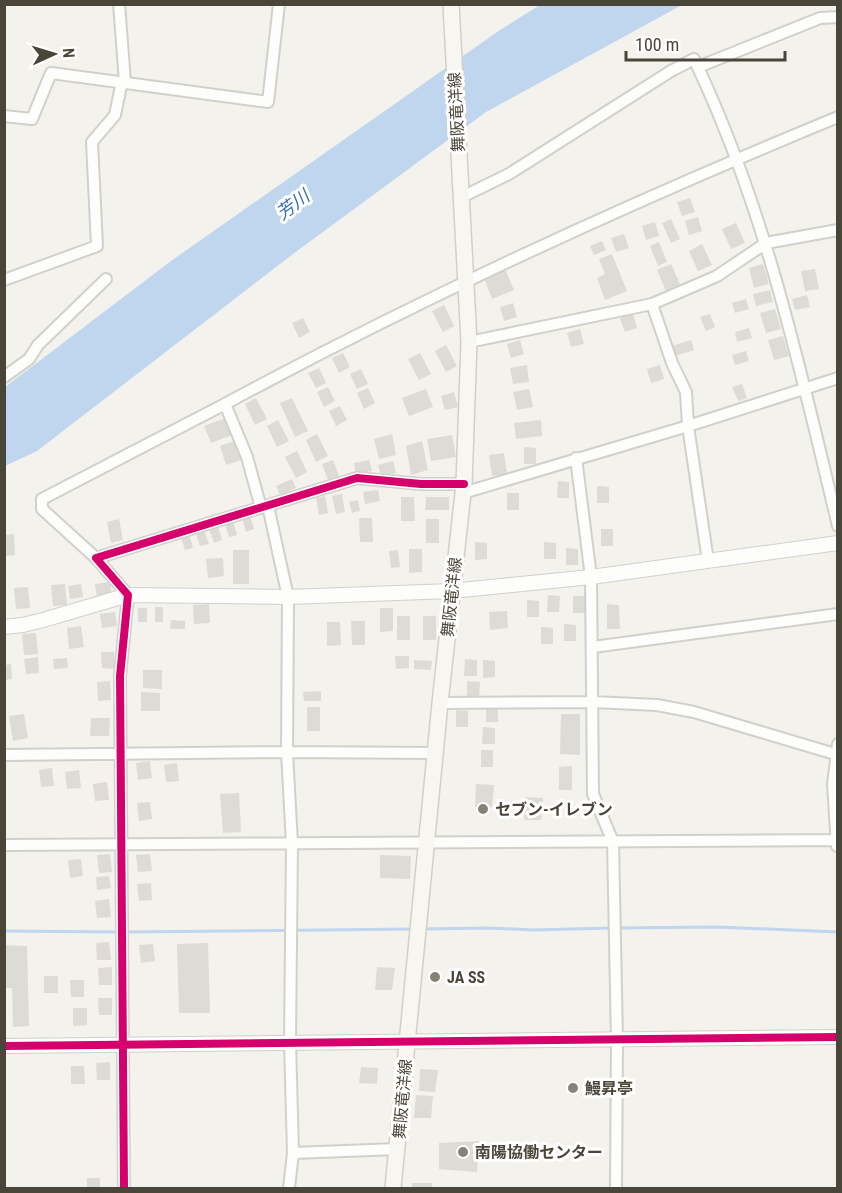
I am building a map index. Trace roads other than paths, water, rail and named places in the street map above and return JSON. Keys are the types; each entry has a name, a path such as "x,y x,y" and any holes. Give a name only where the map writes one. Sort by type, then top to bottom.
{"main road":[{"name":"舞阪竜洋線","path":"393,1188 440,703 464,488 469,342 451,4"}],"street":[{"path":"4,280 97,246 92,142 115,115 121,86 125,82 119,4"},
{"path":"4,116 32,119 51,73 268,102 279,4"},
{"path":"698,67 820,18 837,16"},
{"path":"460,190 509,174 671,71 694,59 736,159 766,243 805,388 837,526"},
{"path":"124,1188 120,676 128,595 96,558 42,509 42,499 322,352 466,281 736,159 837,117"},
{"path":"469,342 652,304 717,276 766,243 837,230"},
{"path":"4,377 29,359 38,345 106,279"},
{"path":"652,304 672,363 686,392 688,426 708,561"},
{"path":"96,558 357,478 464,488 688,426 837,378"},
{"path":"225,404 265,507 288,597 287,752 292,844 290,1042 293,1153 290,1188"},
{"path":"576,458 591,577 592,794 613,842 617,1041 616,1188"},
{"path":"4,627 43,620 128,595 288,597 452,591 591,577 837,543"},
{"path":"593,647 837,614"},
{"path":"440,703 593,702 657,705 694,712 836,749 833,784 837,847"},
{"path":"4,755 436,753"},
{"path":"4,846 837,840"},
{"path":"4,1046 837,1037"},
{"path":"293,1153 397,1149"}],"water":[{"name":"芳川","path":"540,5 682,5 486,112 297,251 37,451 5,466 5,387 171,261 500,30"}],"waterway":[{"path":"617,928 717,927 838,932"},
{"path":"423,929 611,928"},
{"path":"126,932 413,929"},
{"path":"4,931 119,932"}],"place":[{"name":"セブン-イレブン","path":"483,809"},
{"name":"JA SS","path":"435,977"},
{"name":"鰻昇亭","path":"573,1088"},
{"name":"南陽協働センター","path":"463,1152"}]}
